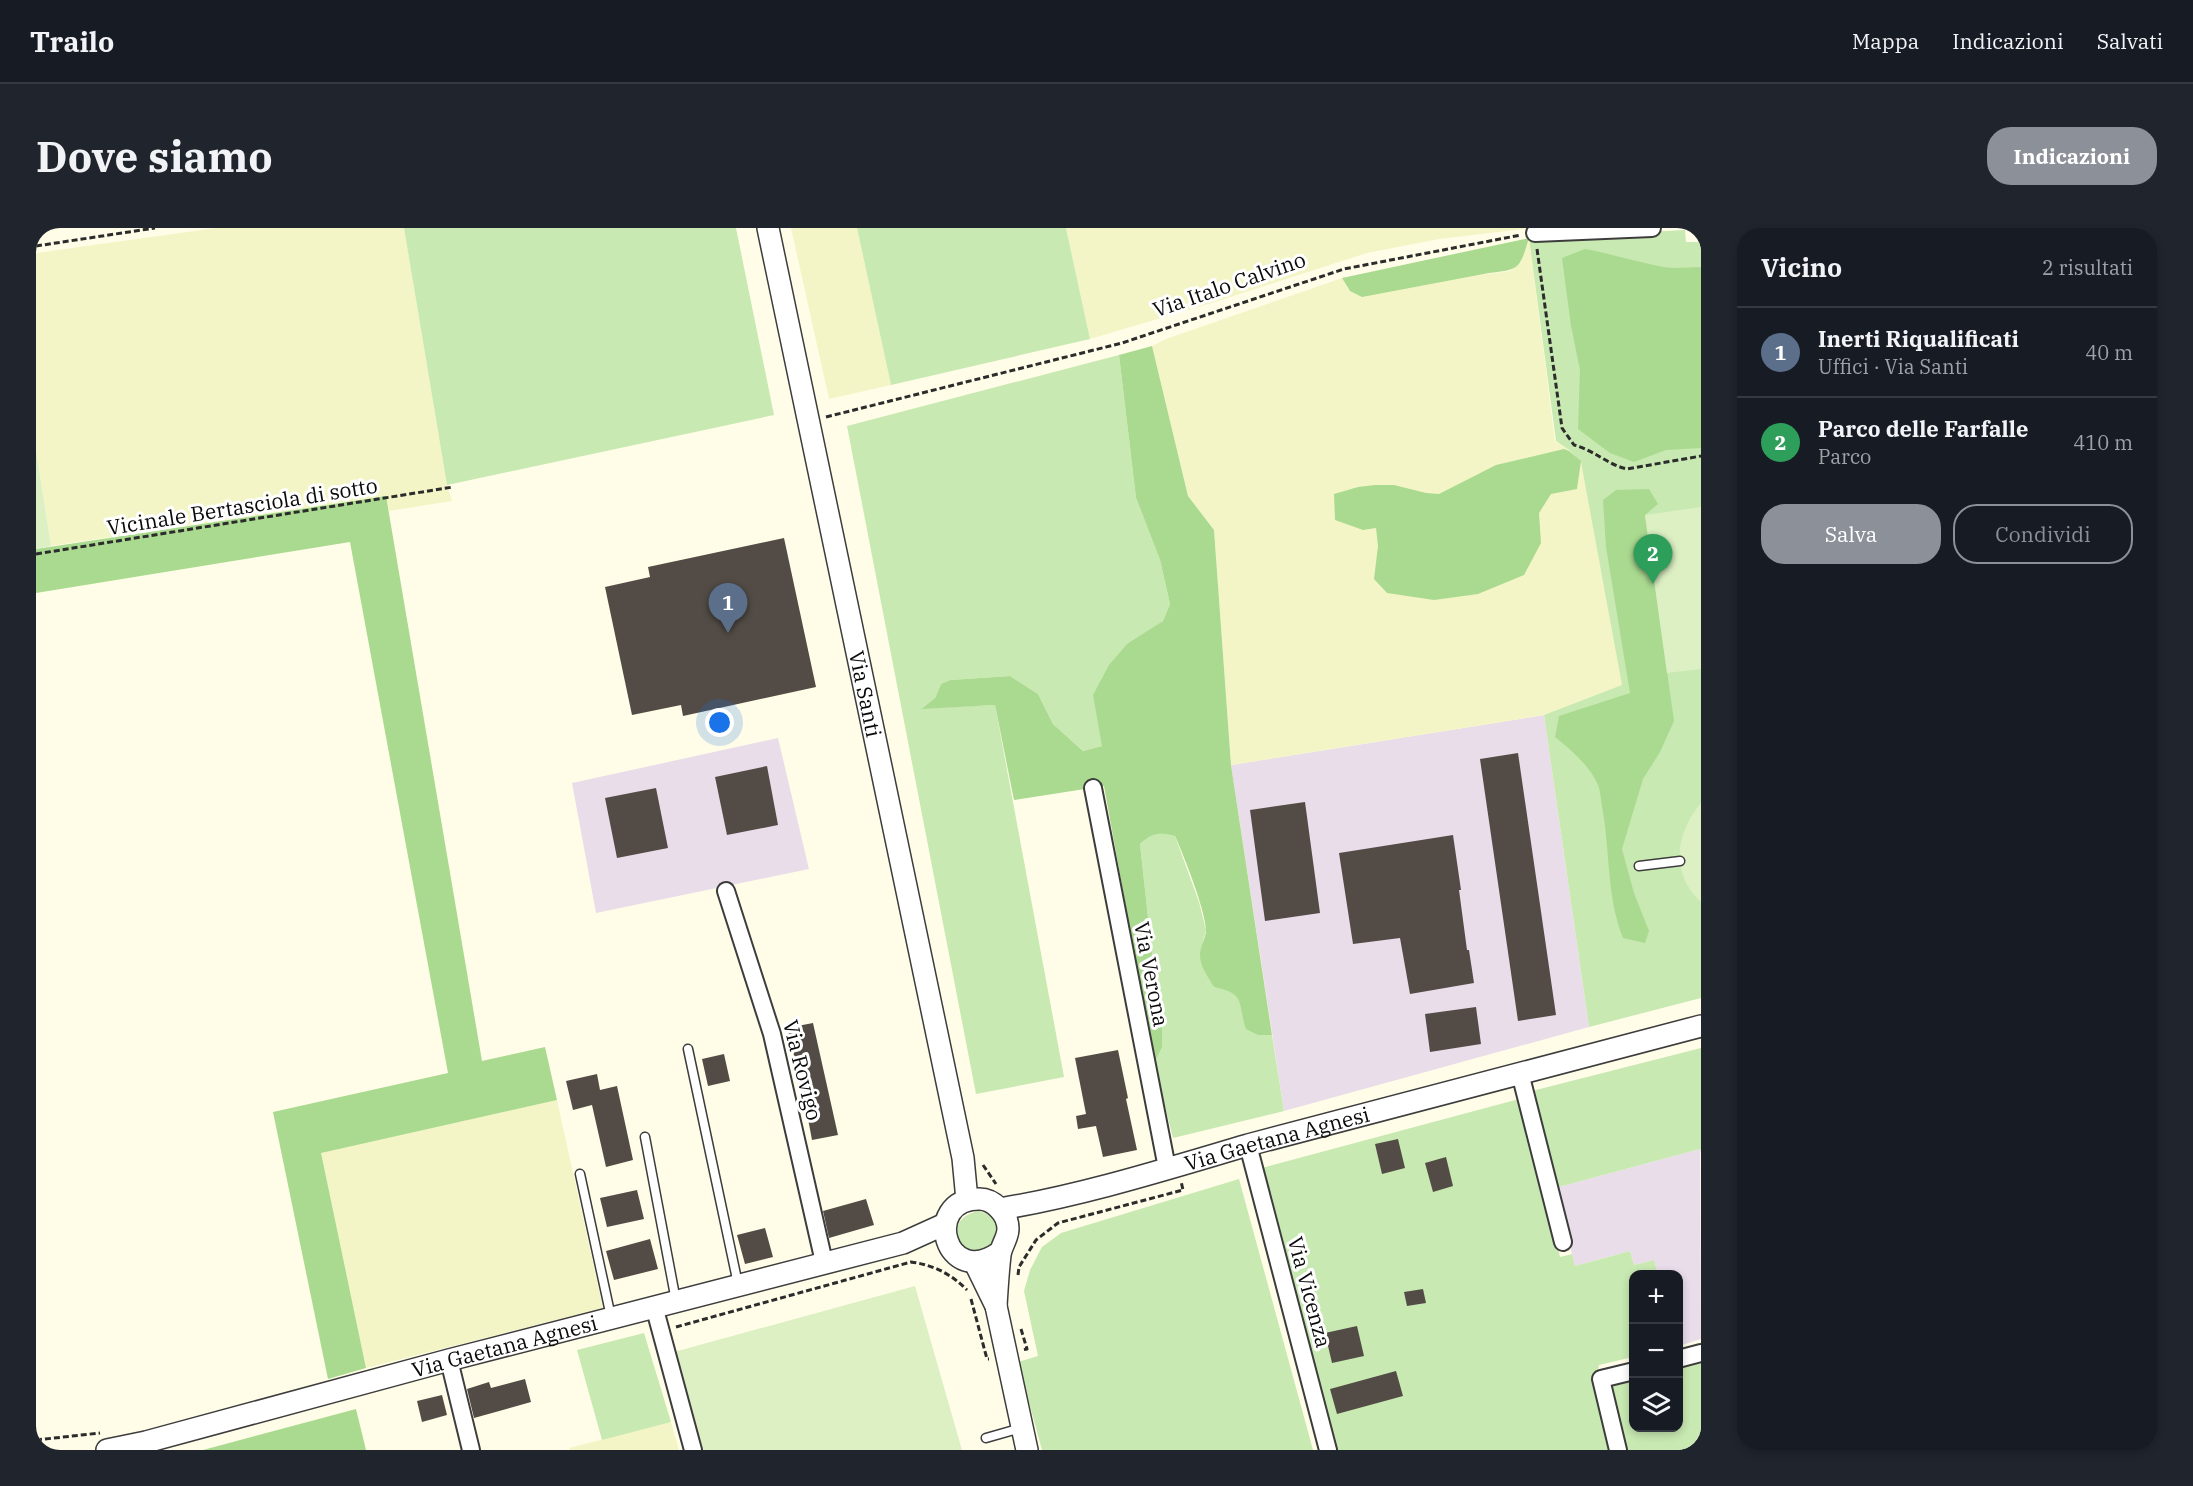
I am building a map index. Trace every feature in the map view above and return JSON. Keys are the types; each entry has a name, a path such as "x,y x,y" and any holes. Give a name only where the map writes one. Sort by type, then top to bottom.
{"street":[{"name":"Via Santi","path":"768,228 972,1158 987,1199"},
{"path":"1535,233 1652,228"},
{"name":"Via Verona","path":"1093,788 1172,1167"},
{"name":"Via Rovigo","path":"726,891 772,1034 824,1262"},
{"name":"Via Gaetana Agnesi","path":"987,1199 1035,1203 1701,1026"},
{"path":"1520,1073 1563,1242"},
{"name":"Via Vicenza","path":"1248,1145 1328,1450"},
{"path":"1000,1252 989,1260 975,1263 964,1260 955,1254 946,1240 945,1224 952,1209 987,1199 1006,1219 1009,1231"},
{"path":"1027,1450 996,1306 1000,1252 1009,1231 1035,1203"},
{"name":"Via Gaetana Agnesi","path":"116,1450 654,1306 903,1243 945,1224"},
{"name":"Via Gaetana Agnesi","path":"903,1243 955,1254"},
{"path":"975,1263 996,1306"},
{"path":"654,1306 693,1450"},
{"path":"1683,1358 1701,1353"},
{"path":"449,1360 471,1450"},
{"path":"1618,1450 1601,1379 1629,1372"}],"lane":[{"path":"1639,866 1680,861"},
{"path":"688,1049 738,1285"},
{"path":"645,1137 676,1301"},
{"path":"580,1174 611,1318"},
{"path":"986,1438 1022,1428"}],"path":[{"path":"36,246 155,228"},
{"path":"1535,233 1562,428 1574,445 1586,448 1616,467 1627,469 1701,456"},
{"name":"Via Italo Calvino","path":"826,417 1122,343 1344,269 1535,233"},
{"name":"Vicinale Bertasciola di sotto","path":"36,554 453,487"},
{"path":"972,1158 988,1175 987,1199"},
{"path":"1017,1279 1019,1267 1035,1240 1058,1223 1183,1191 1172,1167"},
{"path":"661,1332 911,1262 941,1269 956,1279 970,1293 987,1359 1027,1349 1021,1327"}],"shaded area":[{"path":"1544,715 1589,1027 1284,1111 1231,765"},
{"path":"778,738 809,869 596,913 572,783"},
{"path":"1700,1149 1701,1339 1683,1345 1683,1270 1657,1270 1654,1260 1634,1265 1630,1251 1575,1266 1555,1188"}],"green space":[{"path":"216,228 404,228 447,485 452,501 389,511 385,496 51,546 36,450 36,253"},
{"path":"404,228 736,228 774,415 447,485"},
{"path":"791,228 857,228 891,385 829,399"},
{"path":"857,228 1066,228 1090,339 891,385"},
{"path":"1066,228 1532,228 1439,239 1367,253 1090,339"},
{"path":"1685,230 1686,242 1701,242 1701,998 1589,1027 1544,715 1622,685 1581,462 1556,441 1529,238"},
{"path":"1529,238 1555,441 1581,461 1623,685 1544,715 1231,765 1214,530 1188,496 1152,346 1166,339 1342,278 1350,291 1510,271 1521,262"},
{"path":"1529,238 1521,261 1507,270 1362,297 1350,291 1342,278"},
{"path":"1585,249 1663,267 1701,267 1701,448 1666,450 1634,462 1610,453 1578,429 1580,370 1571,326 1562,258"},
{"path":"1152,346 1188,496 1214,530 1231,765 1272,1035 1258,1035 1246,1029 1239,1001 1232,993 1214,987 1207,975 1200,957 1206,933 1205,921 1194,883 1175,836 1156,834 1140,844 1162,1026 1162,1047 1154,1063 1104,786 1014,800 995,705 921,709 935,698 941,684 950,680 1010,676 1038,694 1053,724 1083,751 1102,746 1093,695 1109,665 1127,644 1163,621 1170,604 1160,560 1136,498 1119,355"},
{"path":"1119,355 1136,498 1160,560 1170,604 1163,621 1149,631 1102,746 1083,751 1053,724 1038,694 1010,676 950,680 941,684 935,698 922,708 995,705 1064,1077 976,1094 847,426"},
{"path":"1564,449 1581,461 1577,489 1551,494 1539,513 1541,543 1524,575 1478,594 1434,600 1387,593 1374,579 1378,546 1376,528 1363,530 1335,520 1334,494 1358,487 1394,485 1439,494 1496,465"},
{"path":"36,450 51,546 36,549"},
{"path":"1649,489 1658,504 1645,515 1674,721 1660,752 1643,779 1622,849 1634,893 1649,931 1645,943 1623,938 1618,923 1611,892 1600,795 1595,778 1585,765 1555,737 1559,716 1630,693 1606,547 1603,500 1616,490"},
{"path":"386,496 482,1061 545,1047 557,1100 321,1153 366,1368 328,1379 273,1112 448,1073 350,542 36,593 36,549"},
{"path":"1701,507 1701,669 1667,673 1645,515"},
{"path":"1701,803 1701,902 1684,878 1680,865 1680,852 1686,827"},
{"path":"1164,832 1175,836 1199,902 1206,930 1200,954 1214,987 1231,990 1241,1002 1243,1019 1258,1035 1272,1035 1284,1111 1173,1138 1154,1063 1162,1026 1140,844 1149,835"},
{"path":"1701,1048 1701,1153 1700,1149 1555,1188 1532,1091"},
{"path":"1519,1099 1560,1257 1572,1254 1575,1266 1630,1251 1634,1265 1654,1260 1657,1270 1629,1270 1629,1358 1599,1365 1597,1380 1611,1386 1629,1381 1629,1432 1683,1432 1683,1367 1701,1362 1701,1450 1337,1450 1262,1168"},
{"path":"557,1100 603,1308 366,1368 320,1152"},
{"path":"1239,1179 1313,1450 1042,1450 1018,1362 1038,1356 1024,1291 1030,1270 1042,1247 1061,1233"},
{"path":"979,1211 993,1219 999,1233 988,1251 967,1251 958,1238 958,1226 965,1217"},
{"path":"915,1286 962,1450 701,1450 674,1352"},
{"path":"644,1333 671,1422 602,1440 577,1350"},
{"path":"356,1409 366,1450 203,1450"},
{"path":"671,1422 679,1450 570,1450 569,1448"}],"building":[{"path":"784,538 816,687 683,716 681,705 632,715 605,587 650,577 648,567"},
{"path":"1518,753 1556,1015 1518,1021 1480,759"},
{"path":"767,766 778,825 727,835 715,777"},
{"path":"656,788 668,848 617,858 605,798"},
{"path":"1305,802 1320,913 1265,921 1250,810"},
{"path":"1453,835 1467,950 1469,950 1474,983 1410,994 1400,938 1353,944 1339,853"},
{"path":"1476,1007 1481,1044 1430,1052 1425,1014"},
{"path":"813,1023 838,1135 812,1140 787,1028"},
{"path":"1118,1050 1137,1150 1103,1157 1096,1126 1078,1129 1076,1116 1086,1114 1075,1058"},
{"path":"724,1054 730,1081 708,1086 702,1059"},
{"path":"597,1074 600,1090 617,1086 633,1160 606,1167 592,1105 573,1110 566,1081"},
{"path":"1398,1139 1405,1168 1382,1174 1375,1144"},
{"path":"1446,1157 1453,1186 1433,1192 1425,1163"},
{"path":"637,1190 644,1219 607,1227 600,1198"},
{"path":"866,1199 874,1225 829,1238 823,1211"},
{"path":"765,1228 773,1257 745,1264 737,1235"},
{"path":"650,1239 658,1269 614,1280 606,1251"},
{"path":"1423,1289 1426,1303 1407,1306 1404,1292"},
{"path":"1357,1326 1364,1356 1332,1363 1325,1333"},
{"path":"1396,1371 1403,1396 1337,1414 1330,1389"},
{"path":"525,1379 531,1402 474,1418 467,1389 489,1382 491,1388"},
{"path":"442,1395 447,1415 422,1422 417,1401"}],"place":[{"name":"Parco delle Farfalle","path":"1653,584"},
{"name":"Inerti Riqualificati","path":"728,633"}]}
